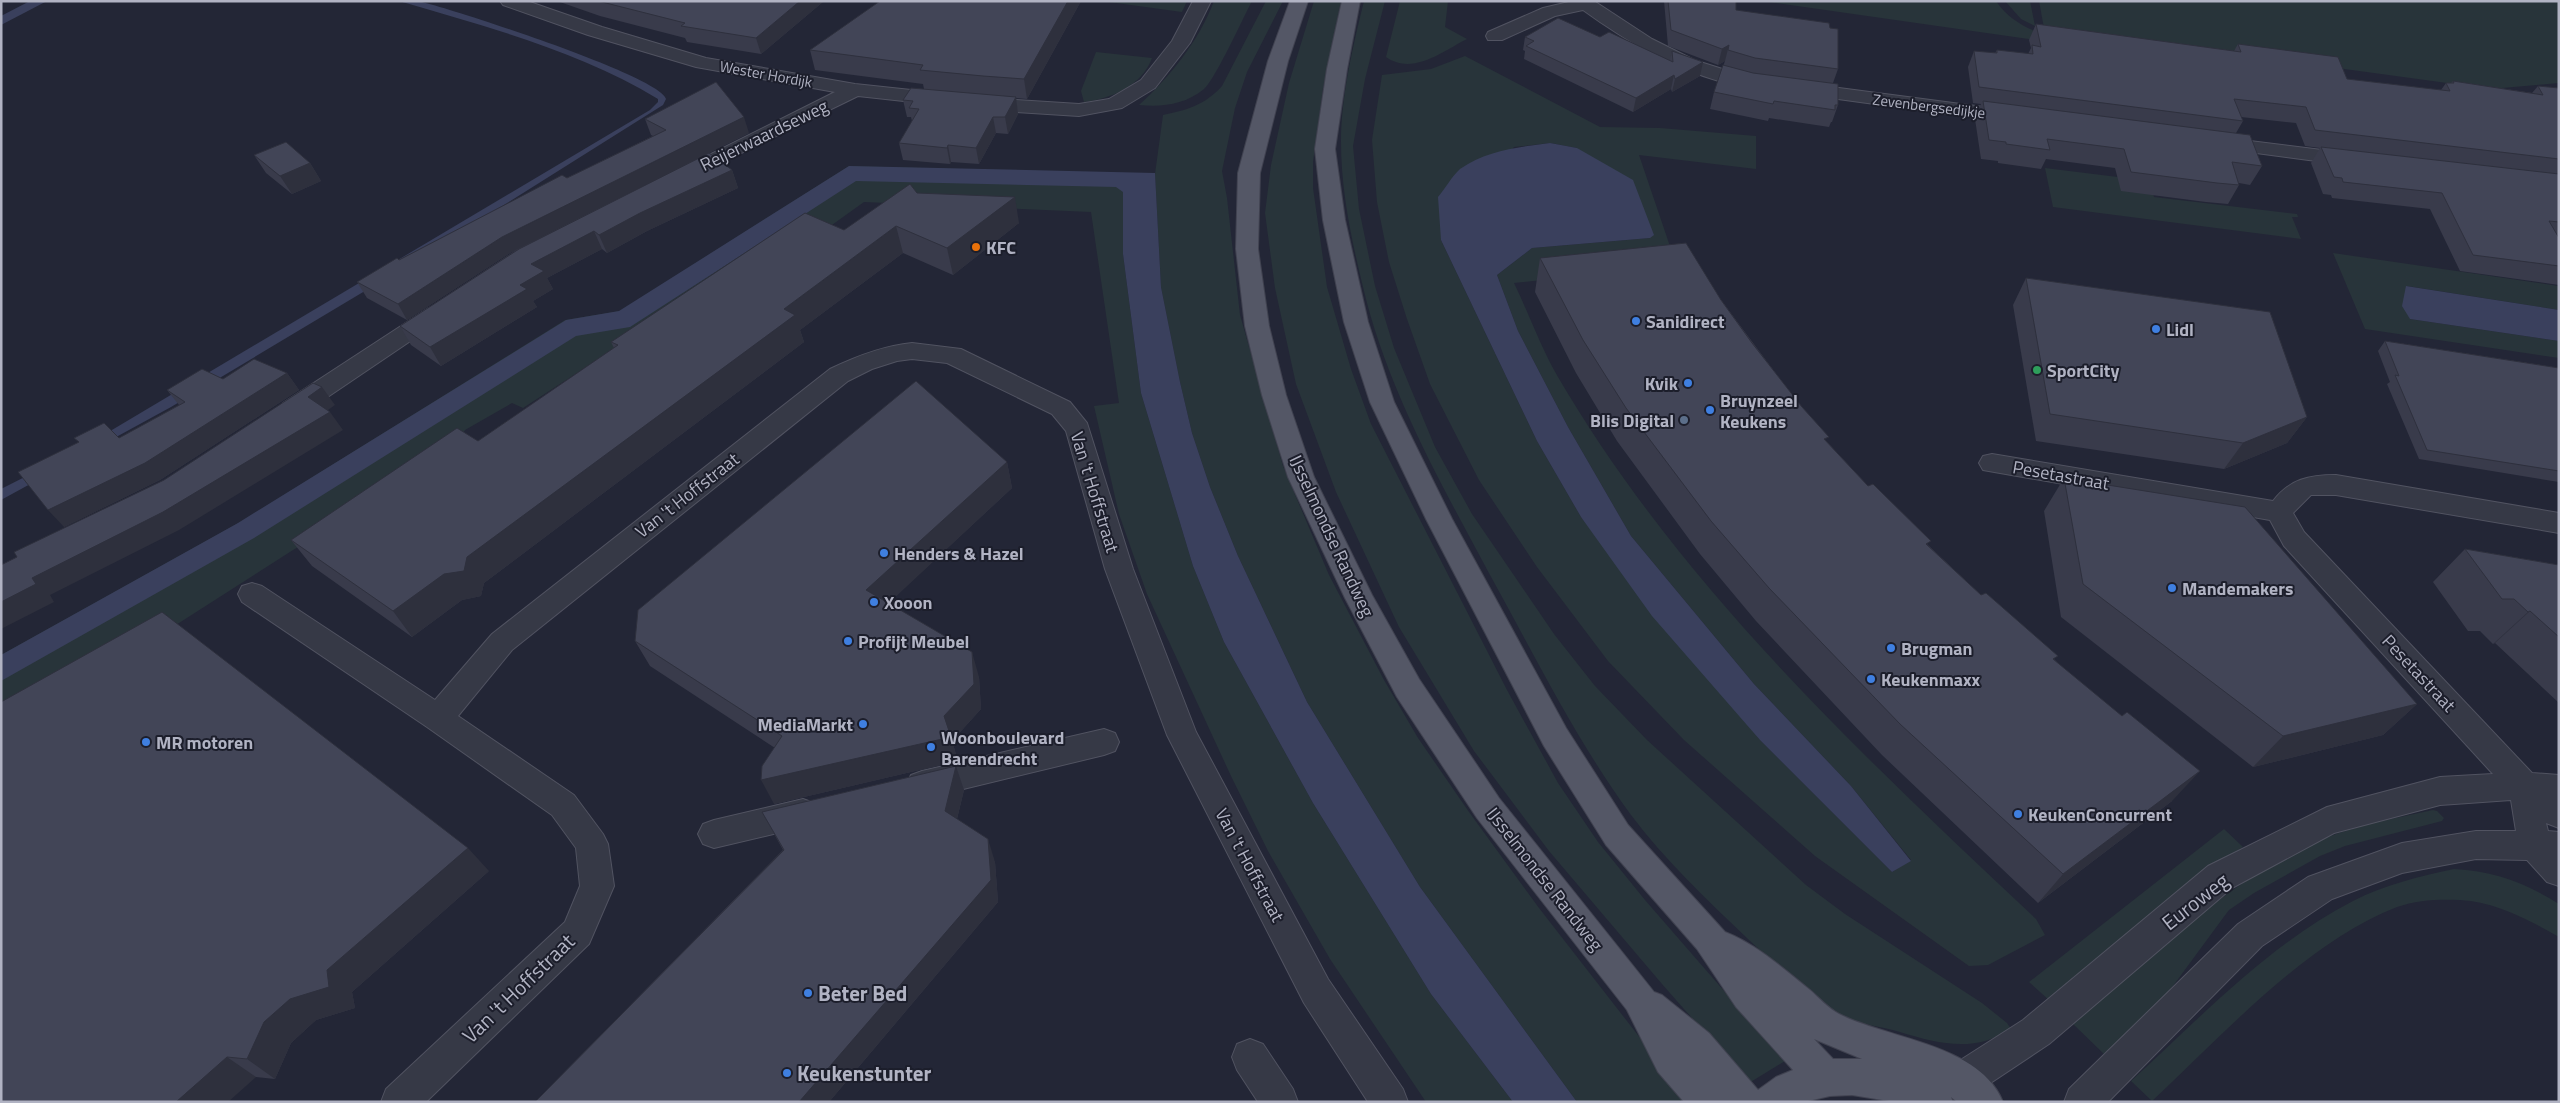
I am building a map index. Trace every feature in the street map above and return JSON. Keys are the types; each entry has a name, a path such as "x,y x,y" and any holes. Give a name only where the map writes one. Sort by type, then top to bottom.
{"main road":[{"name":"IJsselmondse Randweg","path":"1299,1 1278,60 1248,173 1247,250 1257,326 1274,395 1301,478 1358,598 1408,688 1488,808 1639,998 1671,1059 1708,1102"},
{"path":"1351,1 1337,69 1325,149 1334,220 1356,322 1382,402 1439,519 1555,737 1617,835 1709,938 1748,995 1826,1078"},
{"path":"1709,938 1772,981 1825,1026 1843,1036 1924,1060 1953,1096"},
{"name":"IJsselmondse Randweg","path":"1639,998 1696,1046 1745,1102"},
{"path":"1772,1102 1792,1087 1826,1078 1869,1077 1901,1086 1953,1096"}],"street":[{"name":"Wester Hordijk","path":"509,1 676,57 854,90 1061,109 1091,109 1115,104 1148,84 1181,43 1202,1"},
{"path":"1495,36 1549,12 1586,3"},
{"name":"Zevenbergsedijkje","path":"1586,3 1630,36 1678,60 1710,72 1749,82 2033,120"},
{"name":"Reijerwaardseweg","path":"666,184 854,90"},
{"path":"2198,141 2374,162"},
{"path":"270,423 452,303"},
{"name":"Van 't Hoffstraat","path":"438,718 502,642 839,375 863,363 895,353 912,352 952,355 1061,408 1078,429 1119,569 1182,735 1316,991 1390,1102"},
{"name":"Pesetastraat","path":"1992,463 2279,512 2294,539 2524,786"},
{"path":"2279,512 2294,491 2311,485 2336,485 2559,523"},
{"name":"Van 't Hoffstraat","path":"252,594 438,718 563,806 592,844 597,886 577,932 399,1102"},
{"path":"895,792 1104,742"},
{"path":"2524,786 2559,814"},
{"path":"2524,786 2546,846 2559,872"},
{"name":"Euroweg","path":"1953,1096 2036,1032 2220,877 2327,822 2440,791 2524,786 2559,789"},
{"path":"714,834 828,807"},
{"path":"2082,1102 2250,935 2320,888 2402,858 2476,845 2546,846"},
{"path":"1250,1057 1280,1102"}],"shaded area":[{"path":"1110,1 1187,1 1182,12 1109,2"},
{"path":"1214,1 1252,1 1222,62 1209,83 1204,89 1181,102 1156,106 1139,105 1162,83 1182,58 1208,16"},
{"path":"1266,1 1283,1 1247,72 1235,108 1222,171 1227,198 1240,315 1283,466 1329,575 1384,680 1418,738 1539,908 1690,1102 1577,1102 1420,887 1307,702 1238,556 1210,487 1192,433 1161,287 1155,174 1163,115 1195,106 1216,92 1222,86"},
{"path":"1314,1 1341,1 1323,88 1313,162 1313,188 1327,287 1351,369 1371,424 1507,690 1558,783 1598,842 1645,900 1785,1061 1749,1083 1549,851 1474,751 1399,627 1336,492 1296,384 1275,288 1265,213 1271,165 1289,83"},
{"path":"1364,1 1385,1 1365,79 1353,146 1359,209 1375,286 1394,348 1435,447 1472,514 1554,634 1595,686 1647,740 1806,885 1845,914 1982,1003 2007,1023 2011,1029 1997,1037 1970,1044 1943,1043 1856,1021 1829,1009 1804,991 1781,970 1672,864 1631,815 1592,757 1540,667 1437,476 1391,374 1367,303 1346,203 1341,142 1345,89"},
{"path":"1400,1 1448,1 1445,27 1467,39 1428,60 1417,63 1396,62 1386,57"},
{"path":"1762,1 1996,1 2013,19 2026,27 2048,36 2050,42"},
{"path":"2005,1 2030,1 2035,26 2021,19"},
{"path":"2039,1 2559,1 2559,83 2491,89 2044,28"},
{"path":"1096,52 1152,58 1141,76 1124,89 1104,98 1084,102 1081,91"},
{"path":"1465,56 1600,127 1660,128 1756,136 1756,169 1639,155 1675,261 1663,267 1514,283 1558,377 1607,454 1660,527 1717,597 1777,665 1840,730 2036,919 2045,935 1988,965 1969,966 1815,856 1684,740 1608,661 1537,567 1479,480 1430,384 1389,262 1377,202 1372,140 1382,75 1431,69","holes":["1550,143 1577,148 1650,238 1532,248 1497,275 1518,331 1568,427 1631,536 1754,684 1851,786 1911,860 1892,872 1760,740 1581,517 1537,441 1441,240 1514,147"]},
{"path":"849,166 1155,174 1123,192 1123,254 1141,393 1193,566 1224,642 1313,803 1431,994 1513,1102 1426,1102 1330,959 1268,851 1231,776 1147,594 1119,514 1094,406 1119,403 1091,212 864,202 811,240 600,358 523,408 512,403 465,430 448,459 293,550 179,623 1,716 1,655 242,521 565,320 620,311"},
{"path":"2045,168 2150,181 2154,197 2297,214 2298,217 2292,217 2301,239 2053,207"},
{"path":"2333,253 2559,286 2559,310 2407,286 2410,319 2559,341 2559,358 2365,329"},
{"path":"2433,810 2437,811 2444,818 2442,821 2345,846 2320,856 2254,893 2229,910 2159,1005 2104,1054 2073,1024 2191,922 2254,876 2288,856 2336,834 2377,822"},
{"path":"2224,829 2243,847 2210,868 2050,1001 2029,982"},
{"path":"2454,869 2483,872 2509,879 2559,904 2559,937 2512,913 2473,901 2428,901 2397,907 2363,923 2330,943 2298,967 2236,1020 2152,1101 2131,1081 2264,960 2322,919 2377,890 2415,878"}],"water":[{"path":"30,1 47,1 1,25 1,16"},
{"path":"399,1 419,1 512,30 595,60 630,75 655,89 666,99 663,105 415,261 171,407 1,500 1,489 80,449 650,110 658,102 658,99 628,82 565,54 499,31"},
{"path":"1550,143 1577,148 1633,180 1654,235 1650,238 1532,248 1497,275 1518,331 1568,427 1631,536 1754,684 1851,786 1911,861 1892,872 1760,740 1652,616 1581,517 1537,441 1441,240 1438,197 1460,169 1492,153"},
{"path":"849,166 1155,173 1161,287 1180,382 1192,433 1210,487 1238,556 1307,702 1420,887 1577,1102 1513,1102 1431,994 1313,803 1224,642 1193,566 1141,393 1123,254 1123,192 1116,187 856,181 630,327 576,336 254,538 1,681 1,655 238,523 566,320 619,311"},
{"path":"2406,286 2559,310 2559,341 2410,319 2402,306"}],"building":[{"path":"598,1 800,1 756,38 681,26 685,23"},
{"path":"880,1 1068,1 1024,79 920,70 923,65 810,50"},
{"path":"1668,1 1736,1 1736,10 1829,23 1830,28 1838,29 1838,69 1755,58 1728,50 1729,45 1722,49 1671,30"},
{"path":"1558,18 1600,37 1609,32 1673,62 1672,51 1703,62 1675,79 1674,75 1636,98 1526,46 1534,41 1525,37"},
{"path":"2036,24 2241,52 2238,44 2338,57 2347,79 2450,91 2446,83 2454,83 2453,81 2543,95 2538,86 2559,88 2559,159 2315,130 2306,107 2234,99 2243,121 1979,87 1974,51 1997,53 1997,50 2033,54 2032,45 2041,47"},
{"path":"1723,65 1753,73 1838,84 1838,105 1835,105 1835,110 1774,101 1773,104 1714,92"},
{"path":"716,82 744,117 502,237 398,304 357,282 397,258 399,260 562,175 567,178 666,130 645,119"},
{"path":"911,88 1016,97 1005,117 993,117 976,148 948,145 947,148 899,143 919,109 909,108 913,101 903,100"},
{"path":"1983,101 2250,135 2262,166 2232,162 2239,185 2131,172 2124,149 2047,139 2050,150 2006,144 2006,142 1989,140"},
{"path":"286,142 310,163 280,176 254,155"},
{"path":"2321,147 2559,174 2559,222 2549,221 2559,238 2559,266 2473,255 2442,193 2343,182 2342,178 2334,177"},
{"path":"709,153 732,170 640,213 599,235 594,231 531,264 544,271 520,285 527,289 430,347 400,326 519,249"},
{"path":"910,184 917,193 1015,197 947,248 896,226 784,309 795,315 467,557 464,571 444,574 393,611 291,540 457,428 478,441 618,345 611,342 805,213 844,230"},
{"path":"1686,243 1721,300 1752,343 1802,407 1829,437 1824,439 1868,486 1873,484 1931,541 1926,544 1981,595 1986,593 2058,656 2053,659 2122,716 2127,712 2200,771 2063,874 1900,724 1769,588 1711,521 1626,408 1583,340 1540,258"},
{"path":"2026,278 2270,312 2307,417 2243,443 2050,414"},
{"path":"2385,341 2559,368 2559,471 2427,450 2395,375 2399,376"},
{"path":"254,359 287,373 145,463 48,510 18,472 79,442 74,438 104,423 119,438 185,402 167,390 202,369 223,379"},
{"path":"916,381 1007,462 866,590 972,652 974,684 944,716 951,737 761,780 762,766 782,736 635,641 638,610"},
{"path":"313,383 322,387 308,397 330,412 163,512 32,578 36,584 1,602 1,565 17,557 14,552 164,480"},
{"path":"2064,478 2245,507 2417,704 2283,736 2083,584"},
{"path":"2465,549 2559,565 2559,637 2514,599 2502,599"},
{"path":"162,612 468,848 327,970 329,987 290,999 264,1022 247,1059 227,1057 176,1102 1,1102 1,702"},
{"path":"956,766 945,811 988,839 991,880 799,1102 535,1102 784,850 762,812"}],"place":[{"name":"KFC","path":"976,247"},
{"name":"Sanidirect","path":"1636,321"},
{"name":"Lidl","path":"2156,329"},
{"name":"SportCity","path":"2037,370"},
{"name":"Kvik","path":"1688,383"},
{"name":"Bruynzeel Keukens","path":"1710,410"},
{"name":"Blis Digital","path":"1684,420"},
{"name":"Henders & Hazel","path":"884,553"},
{"name":"Mandemakers","path":"2172,588"},
{"name":"Xooon","path":"874,602"},
{"name":"Profijt Meubel","path":"848,641"},
{"name":"Brugman","path":"1891,648"},
{"name":"Keukenmaxx","path":"1871,679"},
{"name":"MediaMarkt","path":"863,724"},
{"name":"MR motoren","path":"146,742"},
{"name":"Woonboulevard Barendrecht","path":"931,747"},
{"name":"KeukenConcurrent","path":"2018,814"},
{"name":"Beter Bed","path":"808,993"},
{"name":"Keukenstunter","path":"787,1073"}]}
